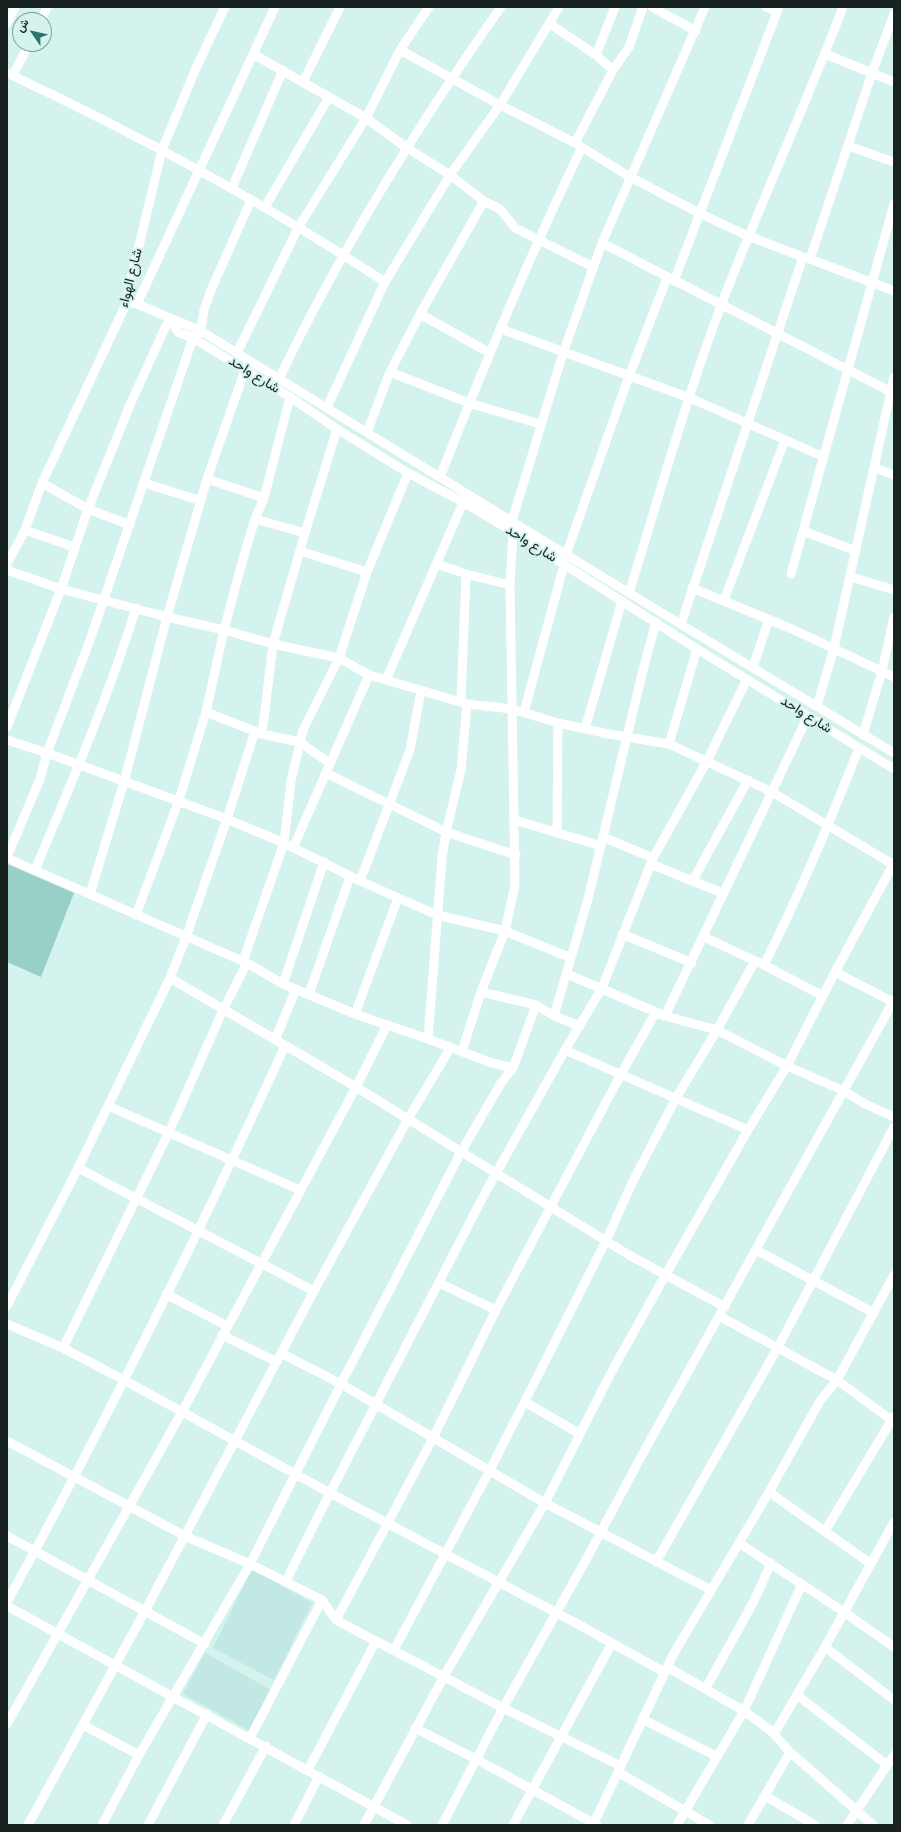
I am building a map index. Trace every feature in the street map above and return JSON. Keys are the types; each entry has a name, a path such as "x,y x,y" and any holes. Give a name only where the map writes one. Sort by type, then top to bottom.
{"street":[{"path":"7,23 15,7"},
{"name":"شارع الهواء","path":"7,564 25,530 42,483 128,302 130,283 162,150 196,68 225,7"},
{"path":"137,304 275,7"},
{"path":"303,82 340,7"},
{"path":"237,353 298,228 366,118 400,50 429,7"},
{"path":"279,379 306,323 343,254 407,148 501,7"},
{"path":"327,407 385,282 450,175 500,105 559,7"},
{"path":"596,55 615,7"},
{"path":"440,477 469,403 579,145 613,70 629,47 643,7"},
{"path":"652,7 696,31"},
{"path":"512,521 540,424 602,243 630,176 696,31 705,7"},
{"path":"566,554 629,376 670,279 701,214 778,9 766,7"},
{"path":"629,593 690,398 721,305 843,7"},
{"path":"681,624 777,335 848,146 872,73 894,14"},
{"path":"550,24 596,55 613,70"},
{"path":"400,50 500,105 579,145 630,176 701,214 748,236 894,291"},
{"path":"24,52 10,74 162,150 232,188 343,254 385,282"},
{"path":"253,54 366,118 407,148 450,175 484,201 500,209 515,228 594,267"},
{"path":"825,54 894,82"},
{"path":"232,188 283,70"},
{"path":"265,207 329,97"},
{"path":"848,146 894,162"},
{"path":"251,200 211,290 204,310 201,331 194,338 90,640 47,753 40,779 7,857 245,962 283,984 387,1026 428,1038 492,1063 512,1068"},
{"path":"367,432 390,372 420,314 484,201"},
{"path":"791,574 848,371 871,282 891,230 894,204"},
{"path":"602,243 848,371 891,398"},
{"name":"شارع واحد","path":"128,302 137,304 169,319 201,331 327,407 440,477 465,498 513,532 564,565 697,649 894,769"},
{"path":"420,314 490,353"},
{"path":"7,727 61,589 88,508 130,405 169,319"},
{"name":"شارع واحد","path":"169,319 178,332 194,338 290,397 337,429 408,472 512,521 894,753"},
{"path":"500,329 690,398 824,457"},
{"path":"90,894 124,782 167,617 207,479 245,370"},
{"path":"390,372 469,403 540,424"},
{"path":"816,706 834,648 851,577 891,398 894,377"},
{"path":"136,915 178,800 206,712 224,630 255,519 264,498 290,397"},
{"path":"7,1306 78,1168 170,978 186,937 259,732 273,644 304,533 337,429"},
{"path":"724,600 785,440"},
{"path":"875,468 894,475"},
{"path":"63,1348 169,1132 245,962 284,843 291,781 303,730 339,658 367,572 408,472"},
{"path":"207,479 264,498"},
{"path":"42,483 88,508 130,525"},
{"path":"144,483 201,501"},
{"path":"386,680 465,498"},
{"path":"255,519 304,533"},
{"path":"25,530 74,547"},
{"path":"803,531 856,551"},
{"path":"462,1051 481,992 505,931 515,885 516,855 510,585 513,532"},
{"path":"300,551 367,572"},
{"path":"437,564 466,574 510,585"},
{"path":"524,712 564,565"},
{"path":"7,570 61,589 167,617 224,630 273,644 339,658 369,675 464,703 512,709 558,723 669,744 772,792 894,864 835,972 787,1066 748,1130 666,1274 612,1371 545,1503 443,1678 364,1825"},
{"path":"428,1038 442,858 446,832 462,770 466,574"},
{"path":"851,577 894,590"},
{"path":"692,588 769,619 894,676"},
{"path":"585,729 622,601"},
{"path":"35,870 79,766 123,648 136,608"},
{"path":"863,735 882,671 894,617"},
{"path":"753,667 769,619"},
{"path":"554,1016 567,974 602,841 656,622"},
{"path":"669,744 697,649"},
{"path":"719,662 727,651"},
{"path":"293,848 369,675"},
{"path":"286,1581 496,1173 565,1050 602,988 652,861 707,761 747,679"},
{"path":"360,882 410,750 422,691"},
{"path":"206,712 259,732 300,742 330,762"},
{"path":"665,1016 692,963 722,893 808,716"},
{"path":"557,833 558,723"},
{"path":"7,740 178,800 227,819 284,843 324,862 360,882 437,915 505,931 571,958"},
{"path":"764,965 790,914 829,827 859,748"},
{"path":"326,773 446,832 516,855"},
{"path":"693,880 748,780"},
{"path":"515,820 557,833 602,841 652,861 722,893"},
{"path":"283,984 324,862"},
{"path":"309,994 350,877"},
{"path":"355,1014 398,898"},
{"path":"622,934 692,963"},
{"path":"704,937 764,965 823,996"},
{"path":"394,1650 525,1402 606,1241 622,1203 676,1098 717,1030 755,961"},
{"path":"442,1825 503,1708 894,1001 835,972"},
{"path":"567,974 665,1016 717,1030 787,1066 844,1091 865,1104 894,1117"},
{"path":"170,978 408,1119 606,1241 725,1307"},
{"path":"275,1040 296,989"},
{"path":"481,992 536,1005 554,1016 580,1026"},
{"path":"102,1825 139,1755 205,1644 250,1564 461,1152 501,1083 512,1068 536,1005"},
{"path":"336,1620 433,1438 496,1310 550,1207 656,1012"},
{"path":"7,1724 11,1706 58,1634 182,1412 356,1088 387,1026"},
{"path":"7,1602 124,1380 233,1160 285,1046"},
{"path":"28,1825 145,1611 314,1291 408,1119 451,1047"},
{"path":"565,1050 748,1130"},
{"path":"108,1106 300,1190"},
{"path":"656,1562 777,1349 894,1127"},
{"path":"78,1168 314,1291"},
{"path":"756,1250 874,1312"},
{"path":"415,1728 476,1759 595,1824 666,1669 820,1401 837,1380 894,1275"},
{"path":"439,1283 496,1310"},
{"path":"166,1294 277,1362"},
{"path":"719,1316 777,1349 837,1380 893,1419 825,1531"},
{"path":"7,1324 63,1348 499,1584 556,1612 612,1643 706,1688 744,1711 774,1734 790,1752 873,1825"},
{"path":"282,1353 341,1384 545,1503 711,1590"},
{"path":"525,1402 580,1434"},
{"path":"7,1441 185,1536 250,1564 322,1600 336,1620 394,1650 443,1678 560,1737 619,1769 685,1812 709,1825"},
{"path":"769,1492 871,1564"},
{"path":"774,1734 825,1647 894,1522"},
{"path":"7,1536 205,1644"},
{"path":"739,1543 771,1563 894,1647"},
{"path":"706,1688 748,1611 771,1563"},
{"path":"677,1825 716,1756 744,1711 802,1584"},
{"path":"250,1738 322,1600"},
{"path":"7,1606 266,1746 407,1825"},
{"path":"308,1770 376,1641"},
{"path":"513,1825 612,1643"},
{"path":"825,1647 894,1700"},
{"path":"797,1695 887,1765"},
{"path":"148,1825 207,1714"},
{"path":"642,1719 716,1756"},
{"path":"83,1725 139,1755"},
{"path":"223,1825 266,1746"},
{"path":"748,1825 790,1752"},
{"path":"847,1825 894,1755"},
{"path":"294,1825 320,1776"},
{"path":"765,1796 815,1825"}],"shaded area":[{"path":"7,864 74,893 41,977 7,962"},
{"path":"252,1569 312,1603 274,1680 213,1648"},
{"path":"205,1653 271,1690 249,1730 183,1694"}]}
